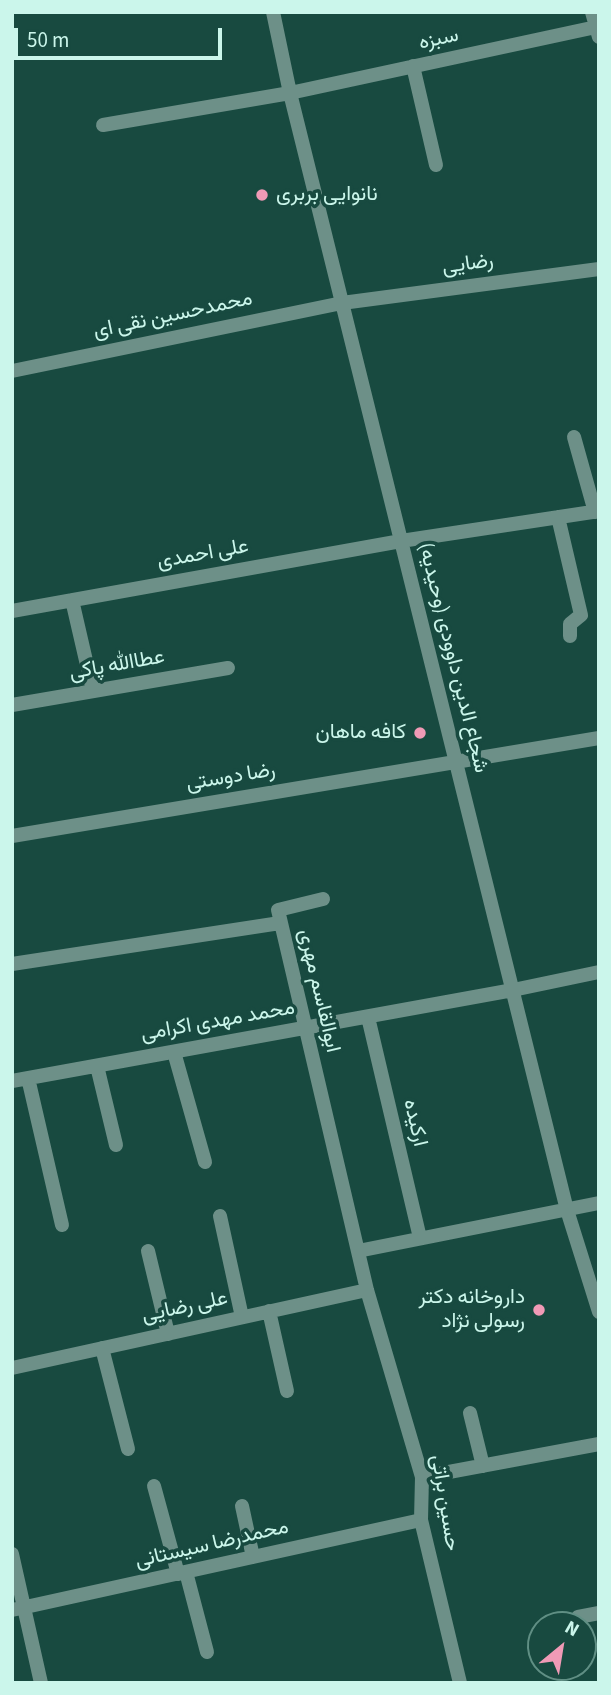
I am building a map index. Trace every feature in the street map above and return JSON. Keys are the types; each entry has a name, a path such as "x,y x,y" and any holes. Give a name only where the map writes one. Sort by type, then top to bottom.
{"street":[{"name":"شجاع الدین داوودی (وحیدیه)","path":"273,12 290,93 567,1210 599,1312"},
{"path":"592,12 597,32"},
{"name":"سبزه","path":"103,125 290,93 414,66 597,32"},
{"path":"414,66 436,165"},
{"name":"رضایی","path":"342,303 599,269"},
{"name":"محمدحسین نقی ای","path":"12,371 342,303"},
{"path":"574,437 597,511"},
{"name":"علی احمدی","path":"12,611 401,541 597,511"},
{"path":"558,517 581,615 570,624 570,636"},
{"path":"72,600 93,691"},
{"name":"عطاالله پاکی","path":"12,705 228,668"},
{"name":"رضا دوستی","path":"12,836 599,738"},
{"path":"281,923 278,911 323,899"},
{"name":"ابوالقاسم مهری","path":"12,964 281,923 358,1251"},
{"name":"محمد مهدی اکرامی","path":"12,1081 599,972"},
{"name":"ارکیده","path":"368,1017 420,1238"},
{"path":"174,1052 205,1162"},
{"path":"97,1066 116,1145"},
{"path":"28,1078 62,1225"},
{"path":"358,1251 599,1203"},
{"path":"220,1216 242,1317"},
{"path":"148,1251 168,1334"},
{"name":"حسین براتی","path":"358,1251 422,1477 421,1520 460,1683"},
{"name":"علی رضایی","path":"12,1368 367,1290"},
{"path":"269,1311 287,1391"},
{"path":"102,1348 128,1449"},
{"path":"470,1413 483,1466"},
{"path":"422,1477 599,1444"},
{"path":"154,1486 207,1652"},
{"path":"242,1506 253,1558"},
{"name":"محمدرضا سیستانی","path":"18,1609 421,1520"},
{"path":"12,1554 18,1609 41,1683"}],"place":[{"name":"نانوایی بربری","path":"262,195"},
{"name":"کافه ماهان","path":"420,733"},
{"name":"داروخانه دکتر رسولی نژاد","path":"539,1310"}]}
